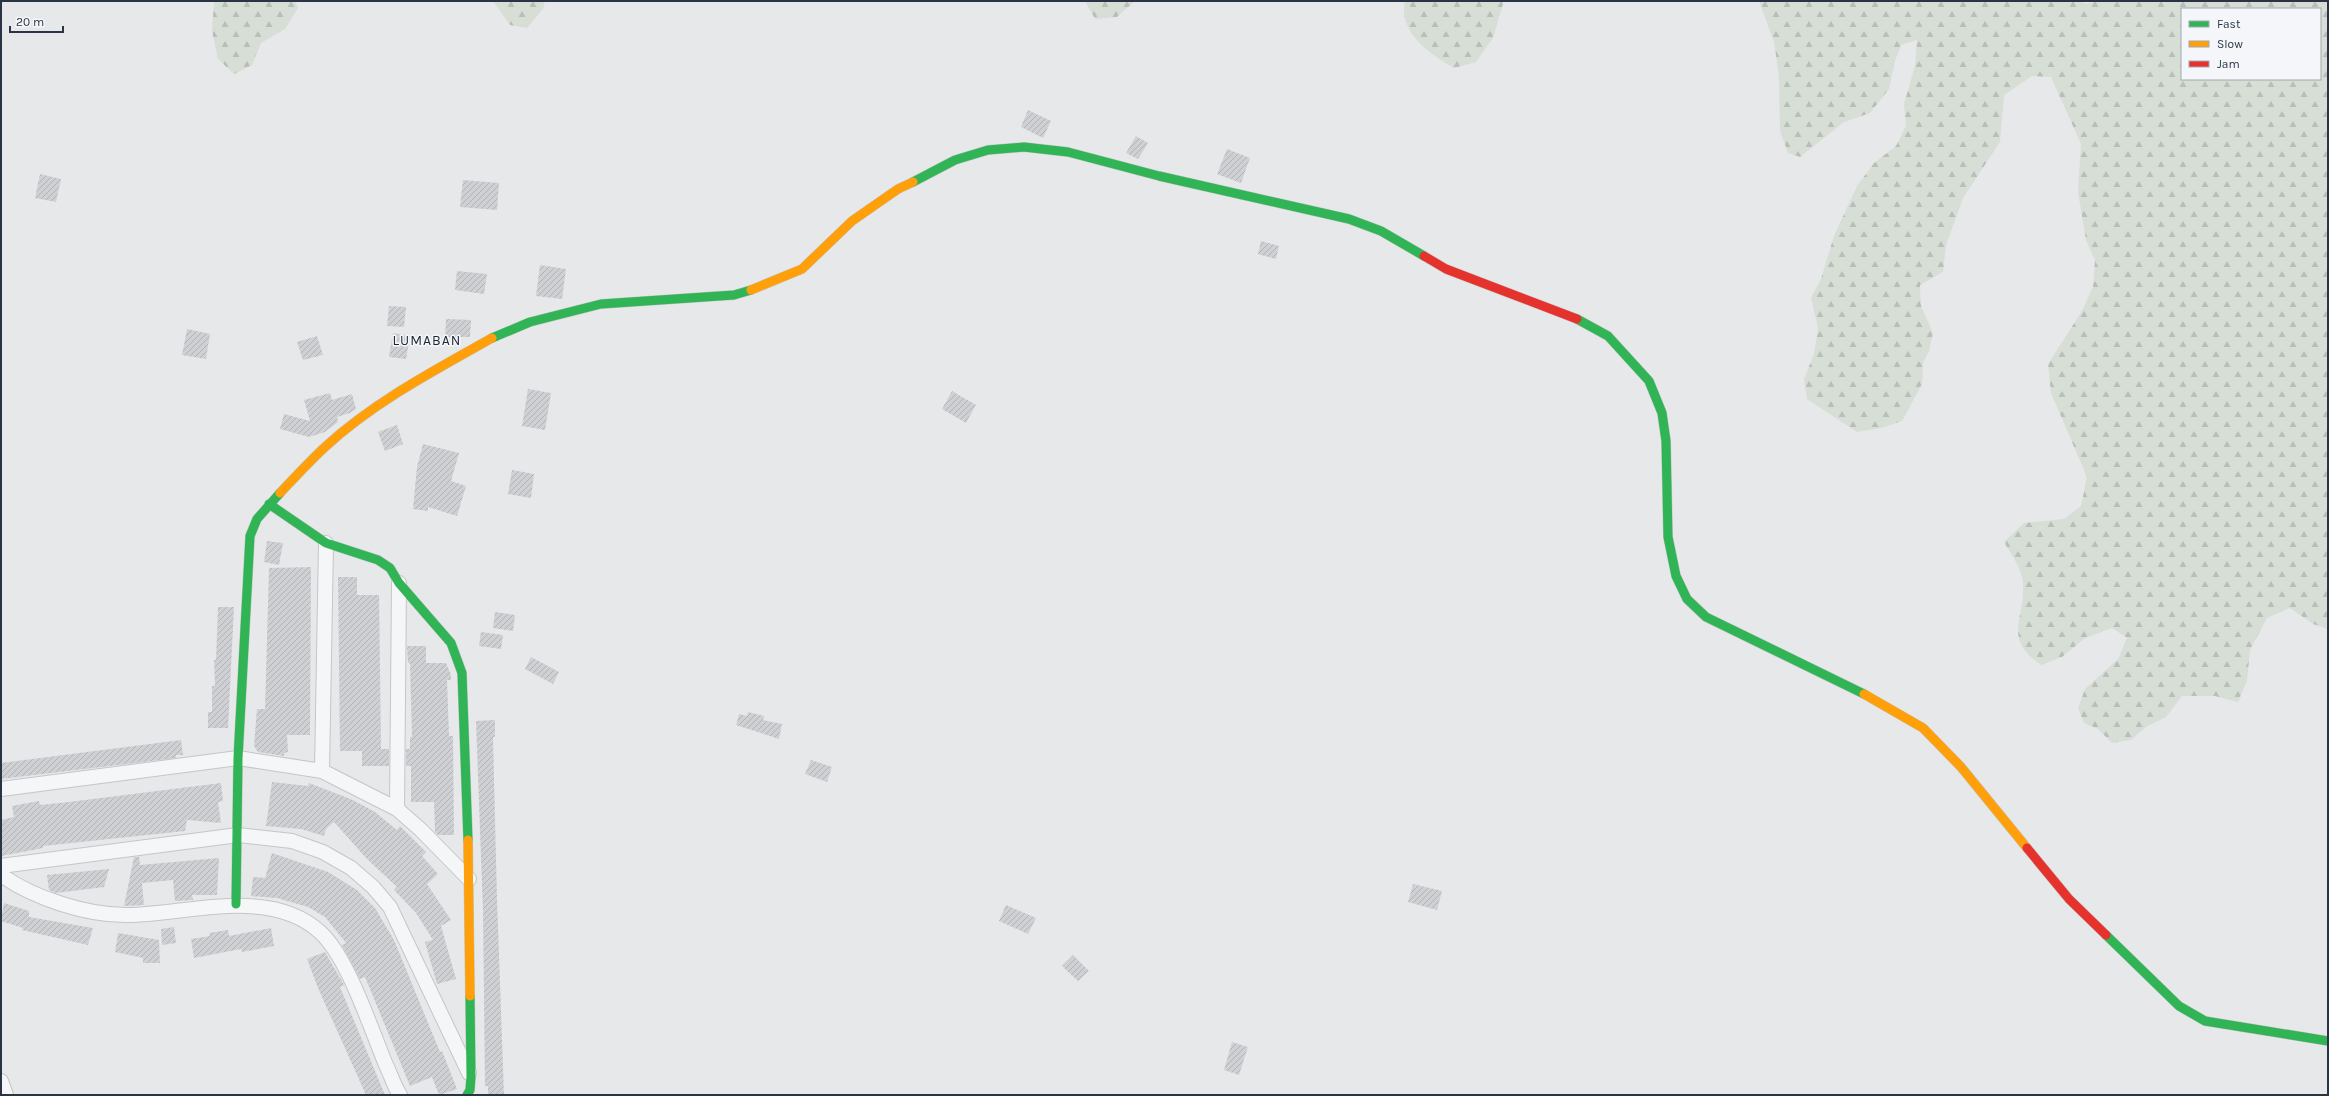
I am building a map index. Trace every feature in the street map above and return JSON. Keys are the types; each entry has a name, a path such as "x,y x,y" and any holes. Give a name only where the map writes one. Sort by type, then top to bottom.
{"street":[{"path":"236,904 238,758 250,536 258,519 270,504 326,446 373,410 426,375 495,336 530,322 601,304 734,295 767,285 802,269 852,221 898,189 955,160 988,150 1024,147 1068,152 1159,176 1349,220 1381,230 1446,269 1571,316 1608,336 1648,381 1662,413 1666,441 1668,537 1676,576 1687,599 1706,617 1879,701 1922,728 1961,767 2069,899 2179,1006 2205,1021 2328,1041"},
{"path":"270,504 326,543 378,560 390,568 399,583 451,644 462,673 469,880 471,1077 470,1090 467,1095"},
{"path":"322,771 326,543"},
{"path":"397,809 399,583"},
{"path":"1,789 238,758 322,771 397,809 421,830 469,880"},
{"path":"1,866 238,835 292,841 323,852 351,868 373,887 390,908 471,1077"},
{"path":"1,875 35,894 92,912 110,915 129,915 236,904 278,911 303,919 321,933 338,954 400,1095"},
{"path":"1,1081 6,1095"}],"green space":[{"path":"214,1 295,1 298,8 285,29 261,43 252,65 234,74 218,59 212,31"},
{"path":"493,1 545,1 543,9 527,28 510,25"},
{"path":"1085,1 1135,1 1117,17 1095,19"},
{"path":"1405,1 1503,1 1503,4 1493,38 1476,62 1454,68 1426,49 1411,33 1406,23 1404,12"},
{"path":"1759,1 2079,1 2086,4 2097,1 2328,1 2328,629 2313,624 2290,608 2267,618 2250,650 2247,681 2238,702 2215,696 2182,696 2166,717 2146,727 2131,740 2112,743 2098,729 2084,723 2078,708 2085,689 2118,659 2127,638 2112,628 2085,638 2062,657 2041,665 2029,655 2022,646 2019,637 2018,628 2023,597 2023,584 2021,573 2004,542 2024,523 2064,519 2081,506 2087,477 2051,393 2048,364 2082,311 2093,287 2095,260 2086,240 2078,192 2081,144 2051,77 2032,76 2004,95 2000,142 1963,198 1946,245 1943,272 1920,285 1921,306 1933,333 1929,351 1923,363 1922,384 1902,421 1881,428 1857,432 1807,399 1804,379 1814,354 1818,328 1811,298 1821,279 1834,236 1857,186 1874,163 1896,146 1906,126 1904,104 1915,66 1917,40 1901,45 1895,61 1889,89 1870,113 1844,122 1800,157 1788,153 1780,131 1779,76 1774,42"}],"building":[{"path":"1028,110 1051,121 1043,138 1021,127"},
{"path":"1136,136 1148,143 1138,159 1126,153"},
{"path":"1227,149 1250,158 1241,183 1217,174"},
{"path":"40,174 61,179 56,202 35,198"},
{"path":"463,180 499,183 497,210 460,207"},
{"path":"1261,241 1279,246 1276,259 1258,254"},
{"path":"540,265 566,269 562,299 536,296"},
{"path":"457,271 487,274 484,294 455,290"},
{"path":"389,306 406,307 404,327 387,326"},
{"path":"446,319 471,320 470,337 445,337"},
{"path":"187,329 210,334 206,359 182,355"},
{"path":"393,333 410,336 406,359 389,357"},
{"path":"317,336 323,355 303,360 297,342"},
{"path":"528,389 551,393 545,430 522,426"},
{"path":"952,391 976,405 966,423 942,409"},
{"path":"330,393 332,400 352,394 356,409 350,413 337,417 338,422 325,432 309,437 280,429 284,414 310,421 304,400"},
{"path":"397,425 403,444 385,451 378,432"},
{"path":"423,444 459,453 451,481 466,486 457,516 428,507 428,511 413,509 417,467"},
{"path":"512,470 534,474 531,498 508,494"},
{"path":"267,541 283,543 279,565 264,562"},
{"path":"311,567 310,735 287,735 288,752 284,753 284,756 258,752 254,746 257,709 265,709 269,568"},
{"path":"338,577 357,577 357,595 379,595 381,749 389,749 389,766 362,766 362,751 340,751"},
{"path":"218,607 234,607 228,728 208,728 208,712 212,712 212,686 215,686 214,660 216,660"},
{"path":"495,612 515,615 513,631 493,628"},
{"path":"481,632 503,635 501,649 479,646"},
{"path":"407,646 426,646 426,663 446,663 451,675 451,680 447,680 449,736 453,736 454,835 438,835 435,832 434,802 411,802 411,766 406,766 406,749 410,749 410,737 412,737 410,663 408,663"},
{"path":"531,657 559,672 553,684 525,669"},
{"path":"748,712 764,716 763,720 782,724 779,739 736,725 739,714 747,716"},
{"path":"495,720 495,737 493,737 504,1095 488,1095 488,1086 485,1086 483,911 476,721"},
{"path":"181,740 183,755 176,755 176,758 1,779 1,763"},
{"path":"811,760 832,767 827,782 805,774"},
{"path":"272,782 308,786 309,783 353,800 375,812 397,830 400,826 426,852 422,856 438,874 427,884 451,920 441,926 456,979 437,984 425,942 433,940 416,913 394,890 397,887 367,859 334,822 326,829 324,836 301,829 266,826"},
{"path":"221,783 223,801 218,802 221,823 187,820 185,831 43,846 43,848 1,856 1,820 14,817 12,806 39,801 40,805 69,802"},
{"path":"272,853 328,872 357,890 375,908 394,940 440,1052 442,1051 457,1089 439,1095 432,1077 410,1086 365,977 360,979 342,945 346,943 325,917 308,907 277,898 251,896 253,877 265,878"},
{"path":"134,857 139,857 140,865 219,858 217,895 192,895 193,900 175,901 173,880 142,883 144,905 124,906"},
{"path":"109,869 104,887 56,893 49,890 47,875"},
{"path":"1413,884 1442,891 1437,910 1408,902"},
{"path":"4,903 29,911 29,917 93,928 88,945 22,930 23,928 1,921"},
{"path":"1006,905 1036,918 1028,934 999,921"},
{"path":"174,927 176,943 162,945 161,929"},
{"path":"271,928 274,946 242,952 241,949 194,958 191,939 210,936 209,933 228,930 229,936"},
{"path":"118,933 159,940 160,963 143,963 143,958 115,952"},
{"path":"325,952 344,985 340,987 385,1095 366,1095 318,988 307,959"},
{"path":"1073,955 1089,971 1078,981 1062,966"},
{"path":"1232,1042 1248,1047 1239,1075 1224,1070"}],"traffic: fast":[{"path":"913,182 955,160 988,150 1024,147 1068,152 1159,176 1349,219 1381,231 1424,256"},
{"path":"492,338 530,322 601,304 734,295 751,290"},
{"path":"1577,319 1608,336 1649,381 1662,413 1666,441 1668,537 1676,576 1687,599 1706,617 1864,694"},
{"path":"236,904 238,758 250,536 257,519 280,493"},
{"path":"269,504 326,543 378,560 390,568 399,583 451,643 462,673 468,840"},
{"path":"2106,935 2179,1006 2205,1021 2328,1041"},
{"path":"467,1095 470,1090 471,1077 470,996"}],"traffic: slow":[{"path":"751,290 802,269 852,221 898,189 913,182"},
{"path":"280,493 325,447 364,415 384,401 492,338"},
{"path":"1864,694 1923,728 1961,767 2027,848"},
{"path":"468,840 470,996"}],"traffic: jam":[{"path":"1424,256 1446,269 1577,319"},
{"path":"2027,848 2069,899 2106,935"}],"district":[{"name":"LUMABAN","path":"427,340"}]}
